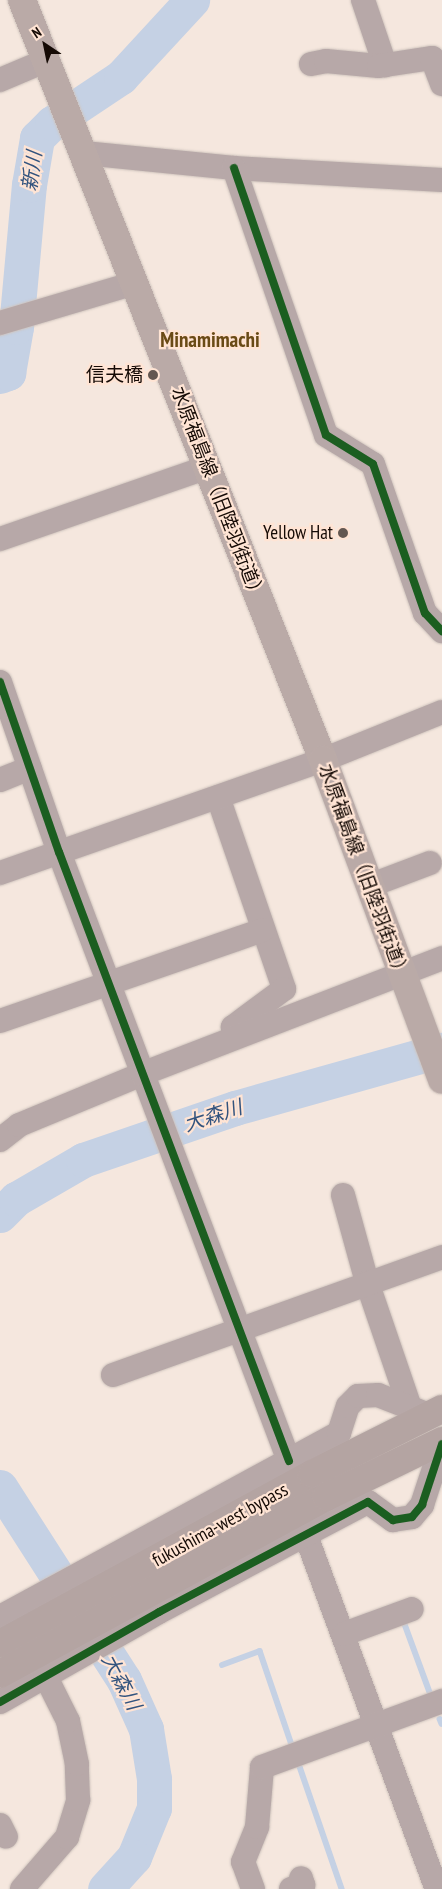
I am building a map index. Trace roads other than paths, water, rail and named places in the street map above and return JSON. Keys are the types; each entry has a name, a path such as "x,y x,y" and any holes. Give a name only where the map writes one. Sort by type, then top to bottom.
{"highway":[{"name":"fukushima-west bypass","path":"0,1644 426,1410"},
{"name":"fukushima-west bypass","path":"0,1674 326,1497 442,1443"}],"main road":[{"name":"水原福島線（旧陸羽街道）","path":"22,0 323,760 442,1080"}],"street":[{"path":"363,0 385,65"},
{"path":"311,64 326,61 385,65 432,58 442,84"},
{"path":"0,80 45,61"},
{"path":"84,153 234,168 442,180"},
{"path":"234,168 326,435 374,464 425,613 442,631"},
{"path":"0,323 135,283"},
{"path":"0,539 208,467"},
{"path":"0,682 59,852 289,1462"},
{"path":"0,872 323,760 442,712"},
{"path":"0,780 30,768"},
{"path":"218,797 284,989 233,1027 236,1037"},
{"path":"369,886 430,863"},
{"path":"0,1021 108,982 263,930"},
{"path":"0,1140 19,1125 144,1079 236,1037 404,981 442,958"},
{"path":"342,1195 367,1282 426,1410"},
{"path":"114,1375 367,1282 442,1257"},
{"path":"5,1615 108,1557 289,1462 340,1433 348,1406 358,1396 378,1395 426,1410"},
{"path":"0,1702 141,1622 306,1533 368,1502 393,1520 412,1517 422,1505 442,1443"},
{"path":"306,1533 438,1889"},
{"path":"344,1634 412,1608"},
{"path":"22,1889 67,1837 78,1800 77,1764 68,1721 45,1675"},
{"path":"253,1889 243,1862 256,1827 262,1767 442,1701"}],"waterway":[{"name":"新川","path":"0,376 8,373 16,327 29,185 37,138 52,123 121,77 192,0"},
{"name":"大森川","path":"0,1215 16,1199 83,1160 235,1108 442,1050"},
{"name":"大森川","path":"0,1487 124,1680 146,1729 154,1779 154,1808 134,1857 105,1889"},
{"path":"403,1619 432,1698"},
{"path":"222,1665 260,1651 294,1751"},
{"path":"440,1719 442,1724"},
{"path":"298,1761 342,1889"}],"place":[{"name":"信夫橋","path":"153,375"},
{"name":"Yellow Hat","path":"343,533"}],"district":[{"name":"Minamimachi","path":"210,340"}]}
